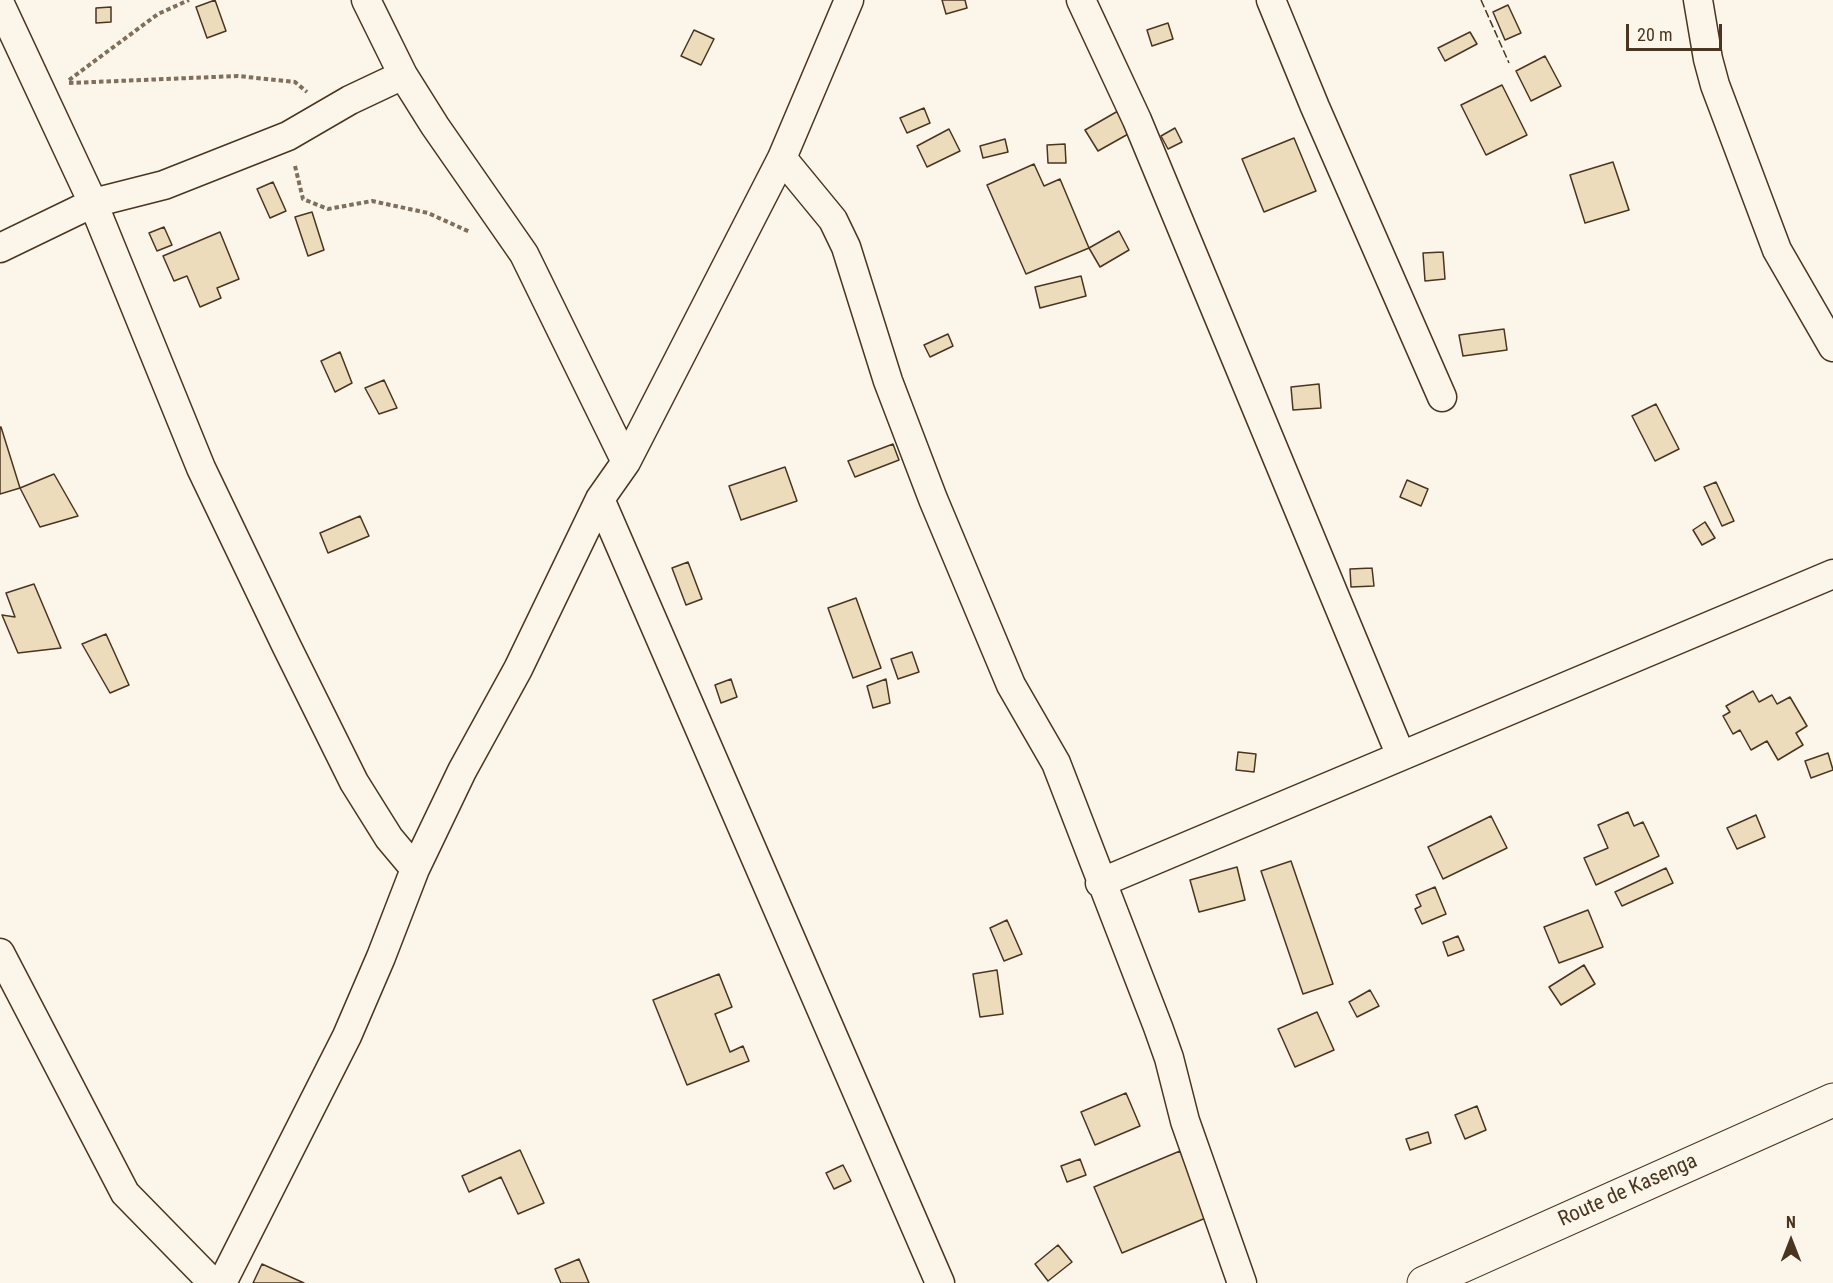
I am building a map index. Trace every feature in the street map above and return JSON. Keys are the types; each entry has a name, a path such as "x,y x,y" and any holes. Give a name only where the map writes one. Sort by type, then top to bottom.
{"highway":[{"name":"Route de Kasenga","path":"1424,1283 1833,1100"}],"street":[{"path":"366,0 403,75 435,126 524,254 626,462"},
{"path":"222,1283 259,1214 347,1036 415,869 462,771 518,669 600,499 626,462 782,158 849,0"},
{"path":"1081,0 1137,120 1401,756"},
{"path":"1271,0 1315,107 1442,397"},
{"path":"1698,0 1715,85 1777,250 1833,347"},
{"path":"0,4 93,203 201,468 354,782 389,838 415,869"},
{"path":"0,248 93,203 164,185 288,136 350,100 403,75"},
{"path":"782,158 833,220 846,247 888,381 933,500 1011,685 1056,763 1100,883 1170,1058 1185,1121 1242,1283"},
{"path":"600,499 940,1283"},
{"path":"1100,883 1833,574"},
{"path":"0,953 125,1193 213,1283"}],"path":[{"path":"189,0 158,14 64,84 238,76 295,82 317,101 350,100"},
{"path":"288,136 303,199 328,209 372,201 417,210 476,235"}],"building":[{"path":"215,0 226,31 207,38 196,7"},
{"path":"942,0 965,0 967,8 946,14"},
{"path":"1508,5 1521,33 1505,40 1493,12"},
{"path":"111,7 111,22 96,23 96,8"},
{"path":"1168,23 1173,39 1152,46 1147,30"},
{"path":"694,30 714,39 701,65 681,56"},
{"path":"1470,32 1477,44 1445,61 1438,48"},
{"path":"1545,56 1561,86 1531,101 1516,71"},
{"path":"1502,85 1527,135 1486,155 1461,105"},
{"path":"924,108 930,123 907,133 900,118"},
{"path":"1118,111 1130,133 1098,151 1085,130"},
{"path":"1175,128 1182,142 1168,149 1161,136"},
{"path":"949,129 960,151 927,167 917,146"},
{"path":"1294,138 1316,191 1264,212 1242,159"},
{"path":"1005,139 1008,152 983,158 980,146"},
{"path":"1065,144 1066,163 1048,163 1047,145"},
{"path":"1613,162 1629,210 1585,223 1570,175"},
{"path":"1034,164 1044,186 1060,179 1089,248 1026,274 987,185"},
{"path":"273,182 286,211 270,218 257,189"},
{"path":"312,212 324,250 308,256 295,217"},
{"path":"164,227 172,245 157,251 149,233"},
{"path":"1119,231 1129,250 1100,267 1089,248"},
{"path":"220,232 239,279 217,288 221,298 200,307 187,276 174,281 163,256"},
{"path":"1443,252 1445,279 1425,281 1423,253"},
{"path":"1081,276 1086,296 1040,308 1035,287"},
{"path":"1504,329 1507,350 1463,356 1459,335"},
{"path":"948,334 953,346 930,357 924,345"},
{"path":"340,352 352,383 335,392 321,361"},
{"path":"384,380 397,408 379,414 365,388"},
{"path":"1319,384 1321,408 1293,410 1291,387"},
{"path":"1656,404 1679,449 1655,461 1632,416"},
{"path":"0,427 20,488 0,494"},
{"path":"893,444 899,460 855,477 848,461"},
{"path":"785,467 797,501 741,520 729,486"},
{"path":"54,474 78,516 40,527 20,488"},
{"path":"1407,480 1428,489 1421,506 1400,497"},
{"path":"1716,482 1734,521 1722,526 1704,487"},
{"path":"360,516 369,536 328,553 320,533"},
{"path":"1705,522 1715,538 1702,545 1693,530"},
{"path":"688,562 702,599 686,605 672,568"},
{"path":"1372,568 1374,586 1351,587 1350,569"},
{"path":"34,584 61,648 18,653 2,615 15,617 6,593"},
{"path":"856,598 881,668 853,678 828,608"},
{"path":"106,634 129,685 110,693 82,644"},
{"path":"912,652 919,672 898,679 891,659"},
{"path":"731,679 737,697 721,703 715,685"},
{"path":"886,679 890,703 873,708 867,686"},
{"path":"1753,691 1759,702 1772,695 1777,704 1790,697 1807,726 1796,733 1803,745 1778,760 1767,741 1751,750 1740,730 1733,734 1723,716 1730,712 1726,706"},
{"path":"1238,752 1256,754 1254,772 1236,770"},
{"path":"1828,753 1833,770 1811,778 1805,761"},
{"path":"1628,812 1634,826 1643,822 1659,856 1596,885 1584,858 1608,848 1598,825"},
{"path":"1756,815 1765,837 1737,849 1727,828"},
{"path":"1491,816 1507,848 1443,879 1428,847"},
{"path":"1291,861 1333,984 1303,994 1261,871"},
{"path":"1237,867 1245,900 1199,912 1190,880"},
{"path":"1666,868 1673,883 1622,906 1615,892"},
{"path":"1435,887 1446,914 1422,924 1415,909 1421,906 1416,895"},
{"path":"1588,910 1603,947 1559,963 1544,927"},
{"path":"1007,920 1022,954 1004,961 990,928"},
{"path":"1458,936 1464,950 1448,956 1443,942"},
{"path":"1584,965 1595,984 1561,1005 1549,987"},
{"path":"997,970 1003,1014 980,1017 973,974"},
{"path":"719,974 732,1007 715,1014 730,1052 743,1046 749,1061 687,1085 653,1000"},
{"path":"1370,990 1379,1006 1357,1017 1349,1002"},
{"path":"1317,1012 1334,1050 1295,1067 1278,1029"},
{"path":"1126,1093 1140,1126 1095,1145 1081,1112"},
{"path":"1477,1106 1486,1130 1465,1139 1455,1115"},
{"path":"1428,1132 1431,1143 1410,1150 1406,1139"},
{"path":"520,1150 544,1203 518,1214 501,1177 469,1192 462,1176"},
{"path":"1180,1151 1208,1217 1122,1253 1094,1187"},
{"path":"1080,1159 1086,1175 1067,1182 1061,1166"},
{"path":"843,1165 851,1181 834,1189 826,1173"},
{"path":"1058,1245 1072,1262 1048,1281 1035,1264"},
{"path":"579,1259 589,1283 561,1283 555,1269"},
{"path":"262,1264 304,1283 253,1283"}],"fence":[{"path":"1481,0 1509,63"}]}
